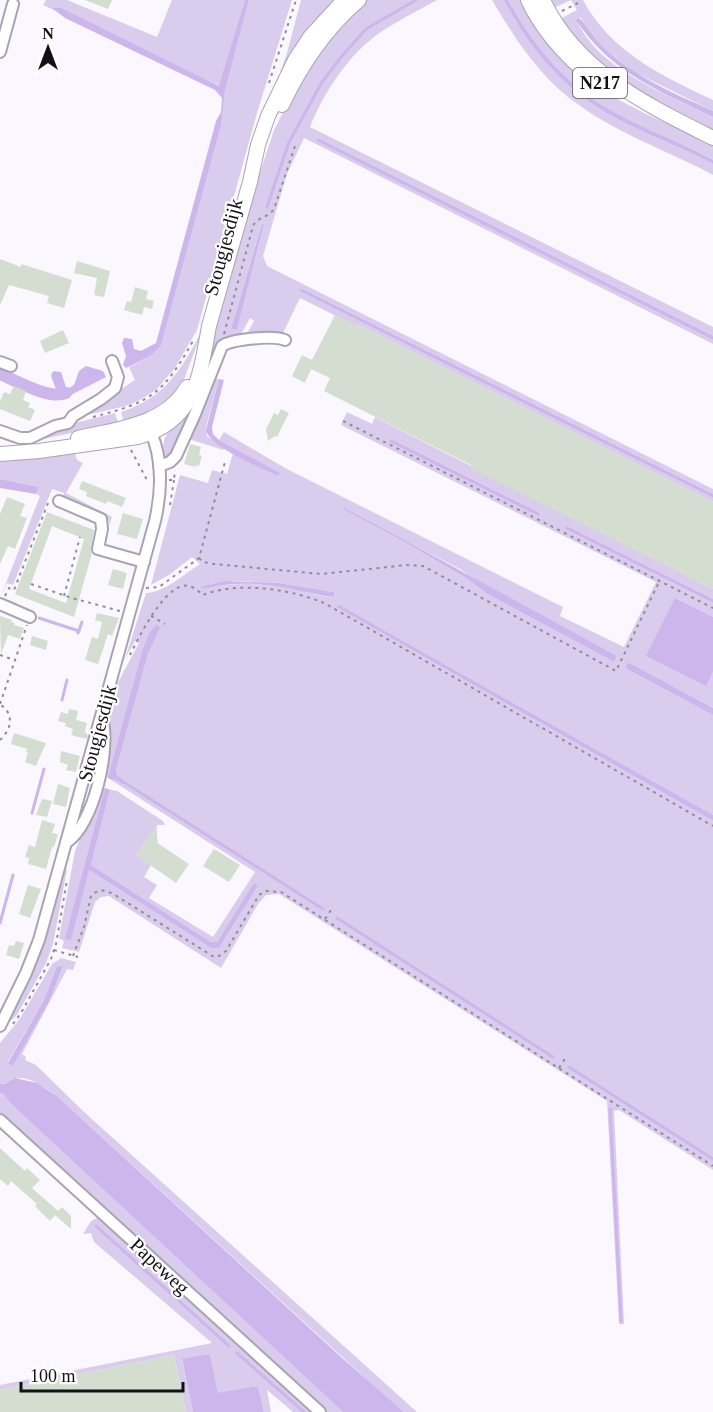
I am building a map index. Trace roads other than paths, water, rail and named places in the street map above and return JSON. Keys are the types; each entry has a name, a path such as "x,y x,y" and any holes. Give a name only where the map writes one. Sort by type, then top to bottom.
{"main road":[{"name":"Stougjesdijk","path":"148,427 175,420 188,402 203,358 209,326 250,182 261,133 281,85 310,37 344,0"},
{"name":"Stougjesdijk","path":"250,182 276,117 296,76 327,32 359,0"},
{"name":"N217","path":"528,0 558,44 589,75 639,106 676,120"},
{"name":"N217","path":"543,0 565,37 587,62 619,86 676,120 713,138"},
{"path":"0,445 51,443 148,427"},
{"path":"0,454 105,442 148,427"}],"street":[{"path":"0,52 13,4"},
{"path":"159,466 170,462 176,456 224,344 275,337 285,340"},
{"path":"0,431 20,438 30,438 55,426 68,423 73,416 115,388 118,377 112,361"},
{"name":"Stougjesdijk","path":"0,1026 33,957 67,842 159,504 159,466 148,427"},
{"path":"58,501 101,519 102,530 98,549 144,562"},
{"path":"1,604 30,617"},
{"name":"Papeweg","path":"0,1120 320,1412"}],"waterway":[{"path":"267,207 289,142 322,82 366,29 416,0"},
{"path":"318,140 713,338"},
{"path":"301,290 713,496"},
{"path":"0,374 42,392 66,393"},
{"path":"391,441 538,514"},
{"path":"567,528 713,601"},
{"path":"39,618 79,631"},
{"path":"78,633 82,622"},
{"path":"62,700 67,680"},
{"path":"32,813 44,769"},
{"path":"122,781 323,909"},
{"path":"0,923 13,875"},
{"path":"337,918 553,1057"},
{"path":"569,1067 713,1159"},
{"path":"610,1109 621,1321"},
{"path":"96,1226 229,1346"},
{"path":"237,1353 304,1412"}]}
